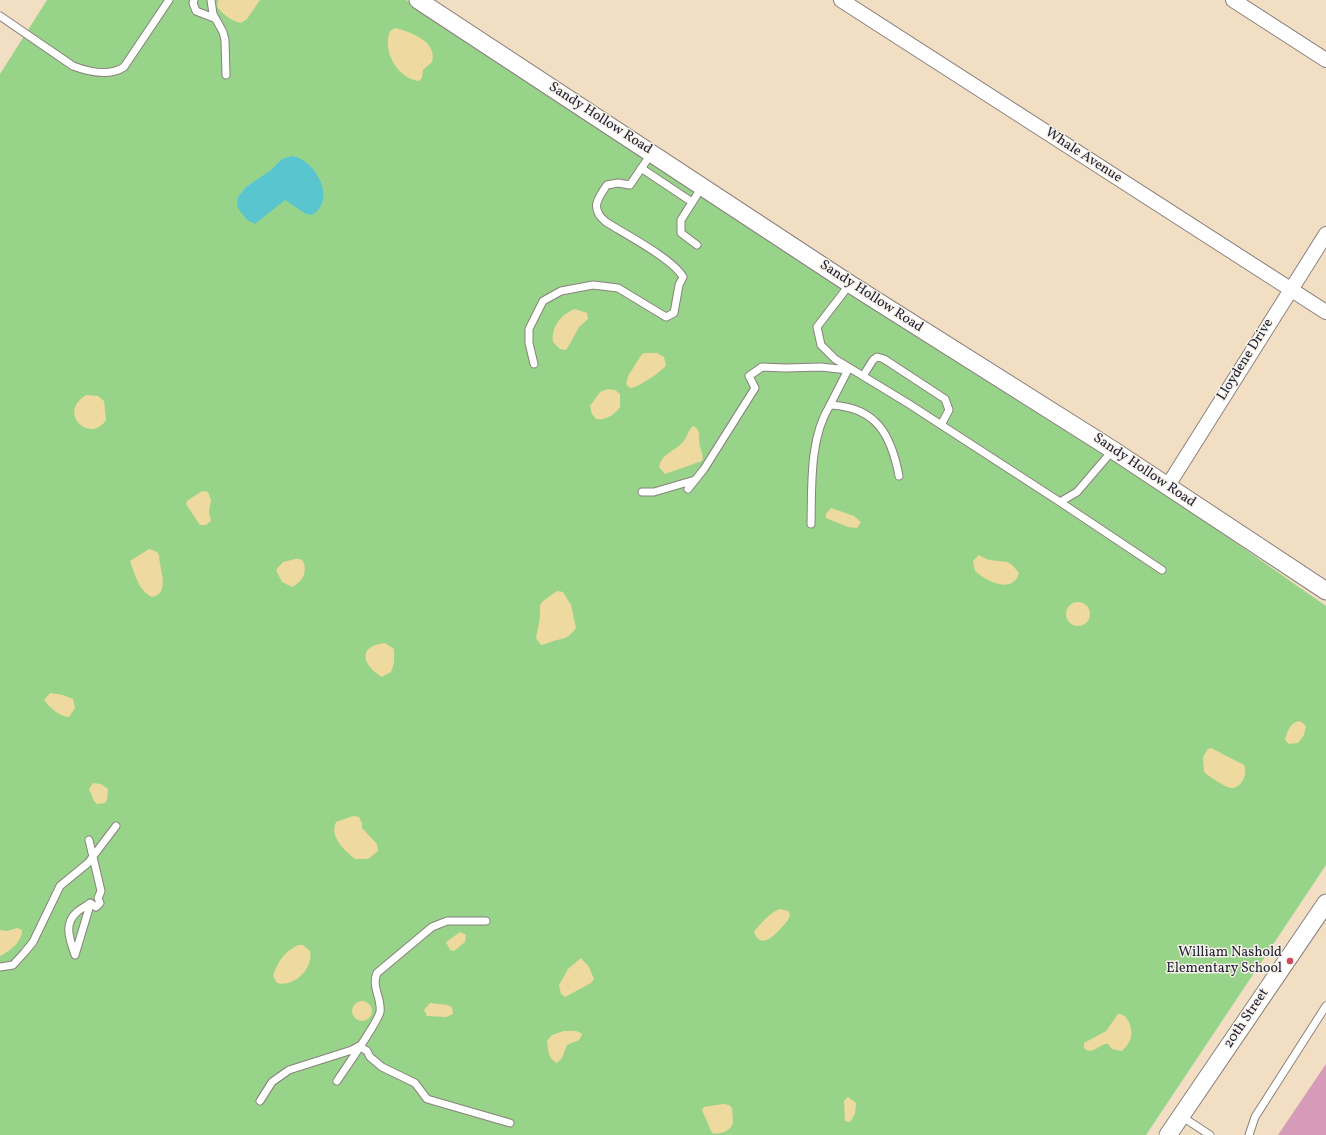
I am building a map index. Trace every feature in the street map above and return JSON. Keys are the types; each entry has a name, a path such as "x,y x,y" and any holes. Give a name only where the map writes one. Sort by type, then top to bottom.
{"street":[{"name":"Sandy Hollow Road","path":"418,0 850,284 1113,450 1326,591"},
{"name":"Whale Avenue","path":"840,0 1326,312"},
{"path":"1233,0 1326,60"},
{"name":"Lloydene Drive","path":"1167,487 1290,289 1326,234"},
{"name":"20th Street","path":"1168,1135 1326,902"}],"lane":[{"path":"0,16 74,66 87,72 107,72 119,70 124,67 169,0"},
{"path":"194,0 193,3 196,11 214,18"},
{"path":"212,0 213,14 223,32 225,40 226,75"},
{"path":"534,364 529,329 543,301 561,291 593,285 618,288 666,317 674,313 679,285 683,277 681,273 664,259 606,222 597,212 596,204 599,196 607,185 618,182 630,185 651,153"},
{"path":"641,168 692,202"},
{"path":"697,245 681,233 680,220 702,186"},
{"path":"850,284 818,327 821,346 835,359 941,425 1162,570"},
{"path":"863,376 873,360 877,358 884,359 945,399 949,410 941,425"},
{"path":"688,489 704,469 755,388 750,376 762,367 821,367 849,369"},
{"path":"811,524 817,438 824,414 849,369"},
{"path":"830,405 845,406 862,412 881,426 895,456 899,476"},
{"path":"1060,502 1077,492 1113,450"},
{"path":"642,492 654,492 695,480"},
{"path":"0,967 14,965 24,953 33,942 60,886 93,858 116,826"},
{"path":"89,840 101,891 98,898 100,903 96,907 90,903 77,912 69,922 68,927 75,955 90,905"},
{"path":"337,1081 380,1014 379,1000 374,979 377,973 432,928 446,921 486,921"},
{"path":"1249,1135 1255,1117 1326,1006"},
{"path":"260,1101 272,1082 289,1070 352,1050 359,1046"},
{"path":"359,1046 367,1051 370,1057 382,1067 415,1083 427,1099 510,1123"},
{"path":"1181,1116 1210,1135"}],"green space":[{"path":"47,0 406,0 1109,454 1326,606 1326,865 1146,1135 0,1135 0,74"}],"sand":[{"path":"218,0 260,0 247,19 241,23 231,19 217,7"},
{"path":"395,28 415,35 427,43 431,48 433,55 432,62 423,70 422,78 419,81 404,75 393,62 388,47 388,39 390,31"},
{"path":"575,309 587,313 588,319 579,327 566,350 560,349 553,342 555,326 565,314"},
{"path":"657,353 664,357 666,365 649,379 638,386 630,388 626,384 628,376 642,354"},
{"path":"608,389 615,390 620,394 620,407 610,416 603,419 596,419 592,414 590,406 600,392"},
{"path":"86,395 98,396 104,401 106,420 100,427 92,429 85,428 79,424 75,418 74,410 78,403"},
{"path":"693,426 698,429 699,432 699,443 703,455 702,461 665,474 659,467 663,458 683,442"},
{"path":"202,491 208,492 211,500 209,512 211,521 206,525 200,525 186,504 187,501"},
{"path":"831,508 854,516 861,522 857,528 848,527 826,518 826,514"},
{"path":"149,549 157,552 159,555 163,580 161,591 158,595 152,597 140,586 130,561"},
{"path":"979,555 988,560 1004,561 1012,565 1019,573 1016,580 1005,585 992,582 980,575 975,571 973,561"},
{"path":"300,559 303,561 305,569 303,577 299,583 292,587 282,582 276,570 283,562"},
{"path":"557,591 563,592 571,605 576,628 566,637 541,645 536,638 540,617 540,605"},
{"path":"1078,602 1087,605 1090,614 1087,623 1078,626 1069,623 1066,614 1069,605"},
{"path":"385,643 394,649 394,663 391,672 382,677 370,667 367,662 366,652 376,645"},
{"path":"50,693 63,695 73,699 75,708 69,717 58,713 46,703 44,700"},
{"path":"1300,721 1306,726 1304,735 1298,743 1289,744 1285,740 1288,731 1291,725"},
{"path":"1211,748 1244,765 1245,776 1241,783 1235,788 1228,787 1204,772 1203,757 1208,749"},
{"path":"93,783 101,784 108,789 107,800 105,803 97,804 94,801 89,789"},
{"path":"353,816 359,817 362,823 362,828 377,844 378,851 368,859 355,859 343,848 336,838 334,828 336,822"},
{"path":"780,909 788,911 790,915 788,920 776,933 766,940 762,941 757,938 754,932 756,929 769,915"},
{"path":"17,928 22,930 18,942 8,952 0,956 0,930 7,931"},
{"path":"460,932 466,935 465,942 454,951 450,950 446,942"},
{"path":"299,945 303,945 310,951 309,964 306,970 296,980 283,984 277,983 273,976 279,962 290,950"},
{"path":"581,958 589,967 594,979 591,983 565,997 561,994 559,985 568,969"},
{"path":"358,1001 366,1001 372,1007 372,1015 366,1021 358,1021 352,1015 352,1007"},
{"path":"430,1003 452,1007 453,1014 446,1017 427,1016 424,1010"},
{"path":"1118,1014 1125,1016 1129,1022 1131,1030 1130,1041 1122,1051 1112,1049 1108,1044 1105,1044 1092,1051 1084,1048 1084,1043 1106,1031"},
{"path":"564,1031 576,1031 582,1035 579,1040 567,1045 562,1058 557,1063 550,1056 547,1041 552,1035"},
{"path":"848,1097 856,1103 855,1114 850,1122 845,1121 844,1101"},
{"path":"723,1104 729,1105 732,1108 732,1126 725,1132 712,1133 702,1110 704,1107"}],"water":[{"path":"292,156 301,159 308,164 320,181 323,191 323,200 320,208 312,215 306,214 285,200 255,224 247,220 237,206 238,197 246,187 271,170 282,159"}],"building":[{"path":"1326,1064 1326,1135 1278,1135"}],"place":[{"name":"William Nashold Elementary School","path":"1290,961"}]}
